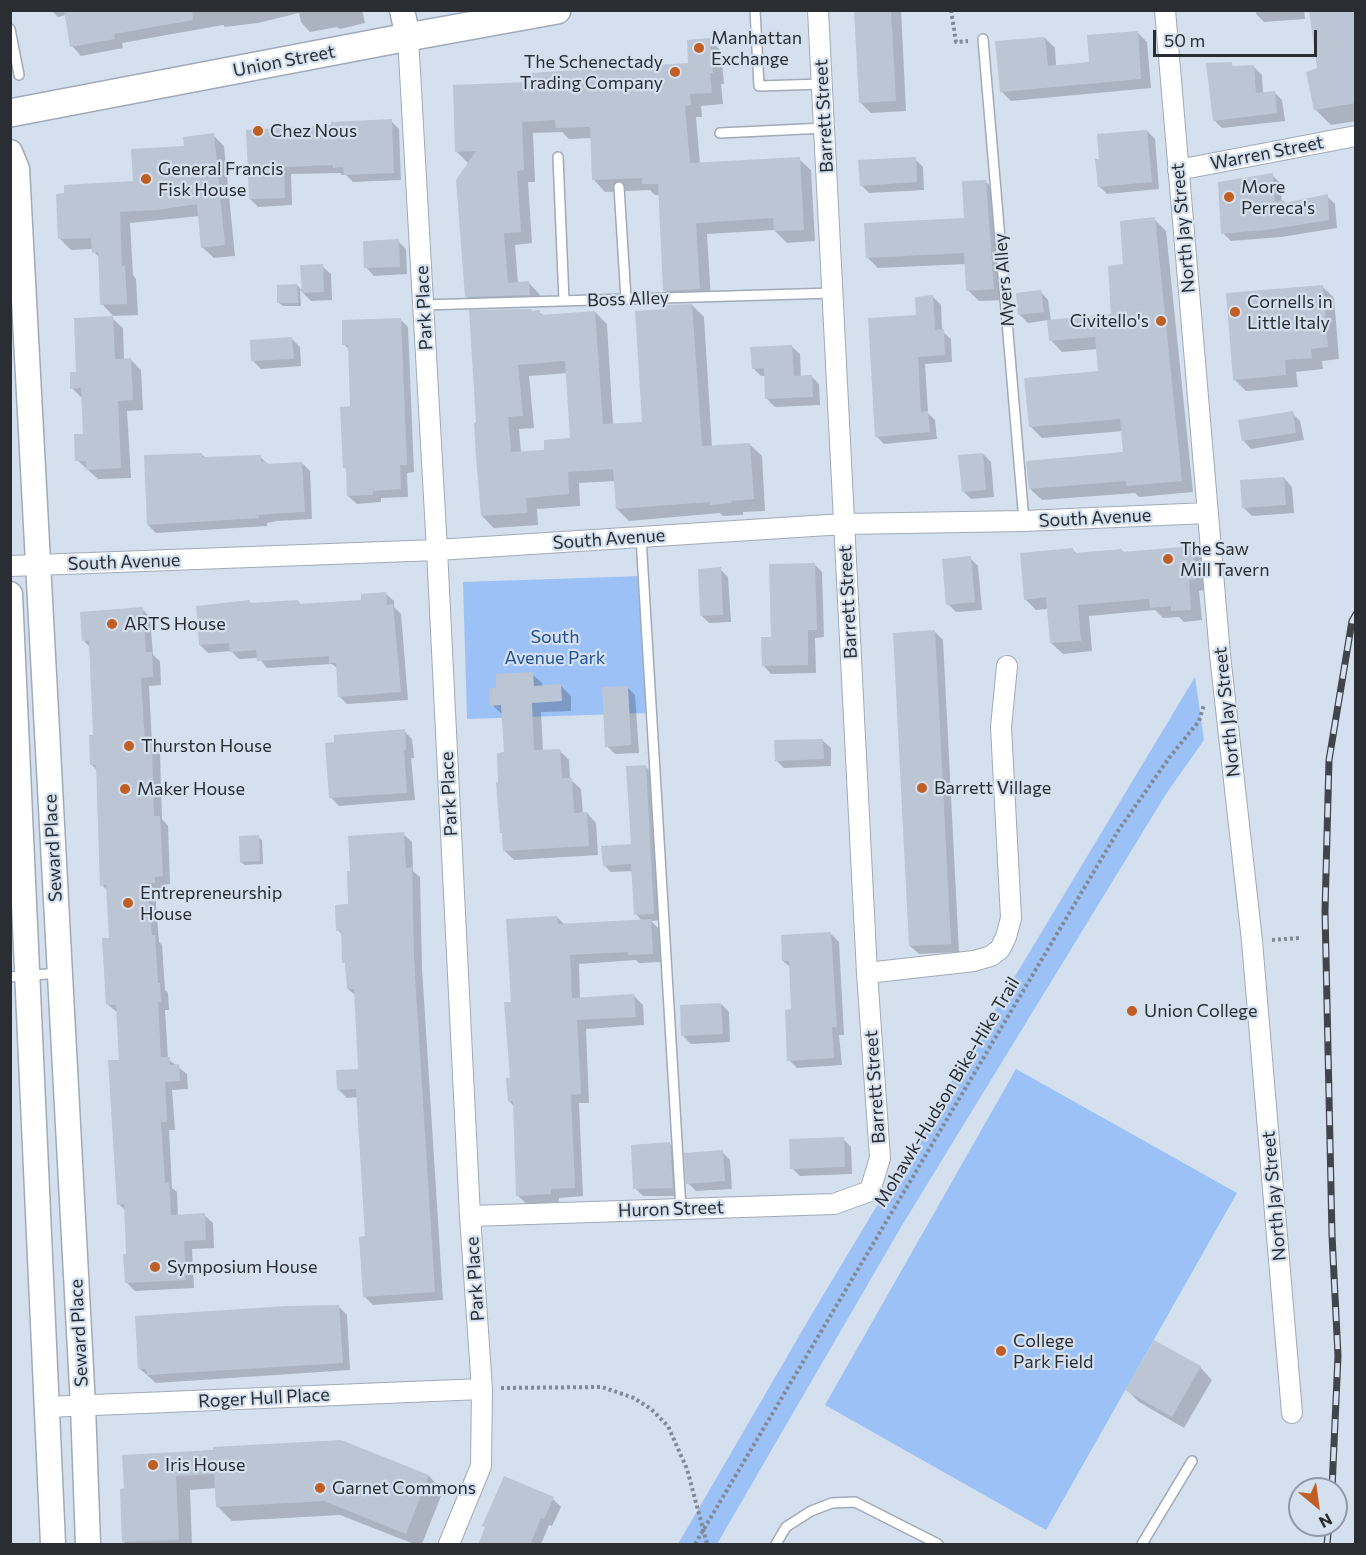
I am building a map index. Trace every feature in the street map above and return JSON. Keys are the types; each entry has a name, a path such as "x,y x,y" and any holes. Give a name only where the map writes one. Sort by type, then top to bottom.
{"main road":[{"name":"Union Street","path":"10,113 557,10"}],"street":[{"path":"402,10 408,37"},
{"name":"Barrett Street","path":"818,10 867,973 880,1158 870,1191"},
{"name":"North Jay Street","path":"1165,10 1220,655 1252,941 1292,1413"},
{"name":"Park Place","path":"408,37 437,550 470,1216 482,1389 481,1466 449,1545"},
{"name":"Warren Street","path":"1178,170 1356,136"},
{"name":"Seward Place","path":"10,152 17,169 83,1406 88,1545"},
{"name":"South Avenue","path":"10,566 437,550 844,524 1024,521 1208,513"},
{"name":"Seward Place","path":"10,594 19,976 46,1407 52,1545"},
{"path":"867,973 974,961 991,956 1000,948 1006,937 1011,918 1000,727 1007,666"},
{"name":"Huron Street","path":"470,1216 834,1203 870,1191"},
{"name":"Roger Hull Place","path":"46,1407 482,1389"}],"lane":[{"path":"755,10 759,86 822,84"},
{"path":"10,29 19,75"},
{"name":"Myers Alley","path":"983,39 1024,521"},
{"path":"720,133 825,128"},
{"path":"558,157 564,301"},
{"path":"620,187 626,299"},
{"name":"Boss Alley","path":"423,305 833,293"},
{"path":"641,537 681,1209"},
{"path":"19,976 60,973"},
{"path":"1142,1545 1191,1461"},
{"path":"776,1545 786,1527 811,1511 832,1503 855,1502 938,1545"}],"path":[{"path":"951,10 956,42 983,39"},
{"name":"Mohawk-Hudson Bike-Hike Trail","path":"695,1545 1118,831 1169,758 1199,721 1206,699"},
{"path":"1252,941 1299,938"},
{"path":"482,1389 602,1387 634,1398 651,1409 668,1426 682,1458 707,1545"}],"green space":[{"name":"South Avenue Park","path":"642,576 647,713 467,719 463,582"},
{"path":"1195,677 1204,740 1166,794 901,1227 717,1544 678,1544 813,1312"},
{"name":"College Park Field","path":"1016,1069 1237,1193 1046,1530 825,1405"}],"building":[{"path":"64,10 192,10 193,20 114,34 115,39 70,47"},
{"path":"854,10 891,10 896,101 859,103"},
{"path":"1309,10 1356,10 1356,103 1314,110 1306,72 1317,68"},
{"path":"1138,31 1141,79 1000,92 995,41 1045,37 1048,66 1089,62 1087,35"},
{"path":"710,38 712,93 690,94 691,105 685,106 690,163 800,157 804,230 774,231 773,218 696,223 700,289 663,291 658,184 642,184 642,178 592,180 590,127 556,128 555,120 522,122 524,170 517,171 521,232 504,233 508,283 529,281 530,295 465,297 456,180 476,151 455,152 453,85 531,82 531,73 688,63 687,40"},
{"path":"1232,62 1232,66 1254,65 1256,93 1275,91 1277,113 1213,121 1206,63"},
{"path":"392,119 394,173 344,175 343,167 333,168 333,165 284,167 285,198 249,199 246,130"},
{"path":"1147,130 1152,182 1098,187 1095,159 1099,159 1097,134"},
{"path":"214,133 225,245 201,248 197,204 157,210 120,212 122,266 125,266 127,304 100,305 98,252 92,253 91,238 58,239 56,194 64,193 64,185 133,181 131,149 184,146 183,137"},
{"path":"916,157 917,182 860,186 858,160"},
{"path":"1273,173 1275,202 1284,200 1285,203 1328,194 1329,220 1221,234 1218,182"},
{"path":"986,180 994,289 966,291 964,253 866,258 864,223 964,218 962,181"},
{"path":"1155,217 1182,481 1126,486 1126,481 1029,489 1026,461 1123,452 1120,419 1029,427 1024,378 1098,371 1095,337 1049,341 1047,320 1111,314 1108,266 1123,264 1120,221"},
{"path":"399,239 400,267 364,268 363,241"},
{"path":"323,264 324,292 302,293 300,265"},
{"path":"297,284 298,303 277,303 277,285"},
{"path":"1323,285 1328,347 1311,349 1312,358 1285,360 1286,375 1233,380 1226,293"},
{"path":"1041,290 1044,312 1018,315 1016,293"},
{"path":"933,295 935,330 944,329 945,355 918,357 921,412 928,411 930,432 875,437 868,318 916,315 915,297"},
{"path":"692,304 702,446 750,443 754,499 710,505 710,502 616,509 613,469 568,472 569,494 526,498 527,513 481,516 469,310 531,309 531,311 540,310 540,315 595,311 603,424 642,422 635,311 664,309 664,305","holes":["565,361 570,438 544,440 544,450 511,452 508,417 523,416 518,365"]},
{"path":"113,316 115,359 131,358 133,400 118,401 121,468 86,470 86,461 75,461 74,434 83,434 81,388 70,389 70,372 76,372 74,318"},
{"path":"401,318 407,465 400,465 401,489 373,491 373,495 347,496 340,407 350,406 348,345 342,345 342,320"},
{"path":"292,337 294,359 251,361 250,340"},
{"path":"792,345 794,376 812,375 813,397 765,399 764,368 752,369 750,347"},
{"path":"1293,411 1296,433 1242,441 1238,420"},
{"path":"202,453 202,457 261,455 261,462 266,462 266,464 302,462 305,512 259,515 259,518 147,525 144,455"},
{"path":"983,453 986,490 962,492 958,455"},
{"path":"1284,477 1286,505 1242,508 1240,480"},
{"path":"1193,546 1196,579 1189,580 1191,610 1171,611 1171,606 1150,608 1149,599 1078,605 1081,641 1050,643 1046,597 1024,600 1020,553 1073,548 1074,553 1122,549 1122,552"},
{"path":"971,556 975,602 946,605 942,559"},
{"path":"815,563 817,630 808,630 808,665 762,666 761,637 771,637 769,564"},
{"path":"721,567 723,615 700,616 698,569"},
{"path":"386,592 387,605 393,604 401,692 338,697 336,663 329,663 329,656 257,661 256,650 230,652 229,643 199,645 196,606 250,600 250,603 298,600 299,604 361,600 361,594"},
{"path":"143,607 146,652 152,652 153,677 141,678 145,743 152,742 154,816 160,816 163,876 155,877 155,883 147,883 152,935 155,935 158,983 160,983 161,1002 158,1002 161,1057 170,1057 170,1065 179,1064 180,1081 165,1082 167,1122 161,1122 165,1183 169,1182 171,1215 205,1213 206,1240 184,1241 186,1280 125,1283 124,1204 117,1205 108,1060 119,1060 116,1005 106,1005 102,938 109,938 106,885 100,886 96,765 90,765 89,735 93,735 89,641 82,641 80,612"},
{"name":"Barrett Village","path":"935,630 951,944 909,946 893,633"},
{"path":"533,672 534,686 561,684 562,701 532,703 534,750 560,749 562,778 572,778 574,813 587,812 589,846 503,851 496,782 498,782 497,753 504,752 501,705 490,706 489,688 496,688 496,674"},
{"path":"628,686 631,745 605,747 602,687"},
{"path":"405,729 407,793 329,798 325,743 334,742 334,735"},
{"path":"823,739 824,759 775,761 774,740"},
{"path":"646,765 654,914 634,915 631,864 603,866 601,846 631,844 626,766"},
{"path":"404,832 406,868 412,867 414,959 435,1292 363,1297 359,1237 365,1236 356,1089 337,1090 336,1070 358,1069 354,989 347,989 345,963 342,963 341,930 336,931 335,905 348,904 347,871 350,871 348,836"},
{"path":"259,835 260,861 240,862 239,836"},
{"path":"557,916 558,924 651,919 653,954 628,955 628,952 570,955 572,998 634,994 636,1017 577,1020 581,1094 571,1095 575,1188 551,1189 551,1194 516,1196 513,1101 508,1101 506,1078 510,1078 504,1002 511,1002 506,919"},
{"path":"831,932 837,1027 832,1027 834,1058 787,1061 785,1010 791,1009 789,961 782,961 781,935"},
{"path":"721,1003 723,1034 681,1036 680,1005"},
{"path":"844,1137 845,1167 790,1169 789,1139"},
{"path":"670,1142 673,1188 633,1189 631,1145"},
{"path":"723,1150 725,1181 686,1184 684,1153"},
{"path":"339,1305 343,1363 147,1375 146,1369 138,1369 135,1316 287,1306"},
{"path":"1154,1340 1201,1366 1172,1417 1125,1390"},
{"name":"Garnet Commons","path":"341,1440 429,1475 406,1534 324,1501 216,1507 214,1474 176,1476 179,1540 122,1542 120,1489 124,1488 122,1455"},
{"path":"504,1476 554,1497 544,1519 541,1518 530,1545 478,1545 485,1527 482,1526"}],"railway":[{"path":"1333,1477 1338,1356 1332,1235 1325,911 1329,760 1352,621 1356,614"},
{"path":"1327,1544 1328,1537"}],"place":[{"name":"Manhattan Exchange","path":"699,48"},
{"name":"The Schenectady Trading Company","path":"675,72"},
{"name":"Chez Nous","path":"258,131"},
{"name":"General Francis Fisk House","path":"146,179"},
{"name":"More Perreca's","path":"1229,197"},
{"name":"Cornells in Little Italy","path":"1235,312"},
{"name":"Civitello's","path":"1161,321"},
{"name":"The Saw Mill Tavern","path":"1168,559"},
{"name":"ARTS House","path":"112,624"},
{"name":"Thurston House","path":"129,746"},
{"name":"Barrett Village","path":"922,788"},
{"name":"Maker House","path":"125,789"},
{"name":"Entrepreneurship House","path":"128,903"},
{"name":"Union College","path":"1132,1011"},
{"name":"Symposium House","path":"155,1267"},
{"name":"College Park Field","path":"1001,1351"},
{"name":"Iris House","path":"153,1465"},
{"name":"Garnet Commons","path":"320,1488"}]}
